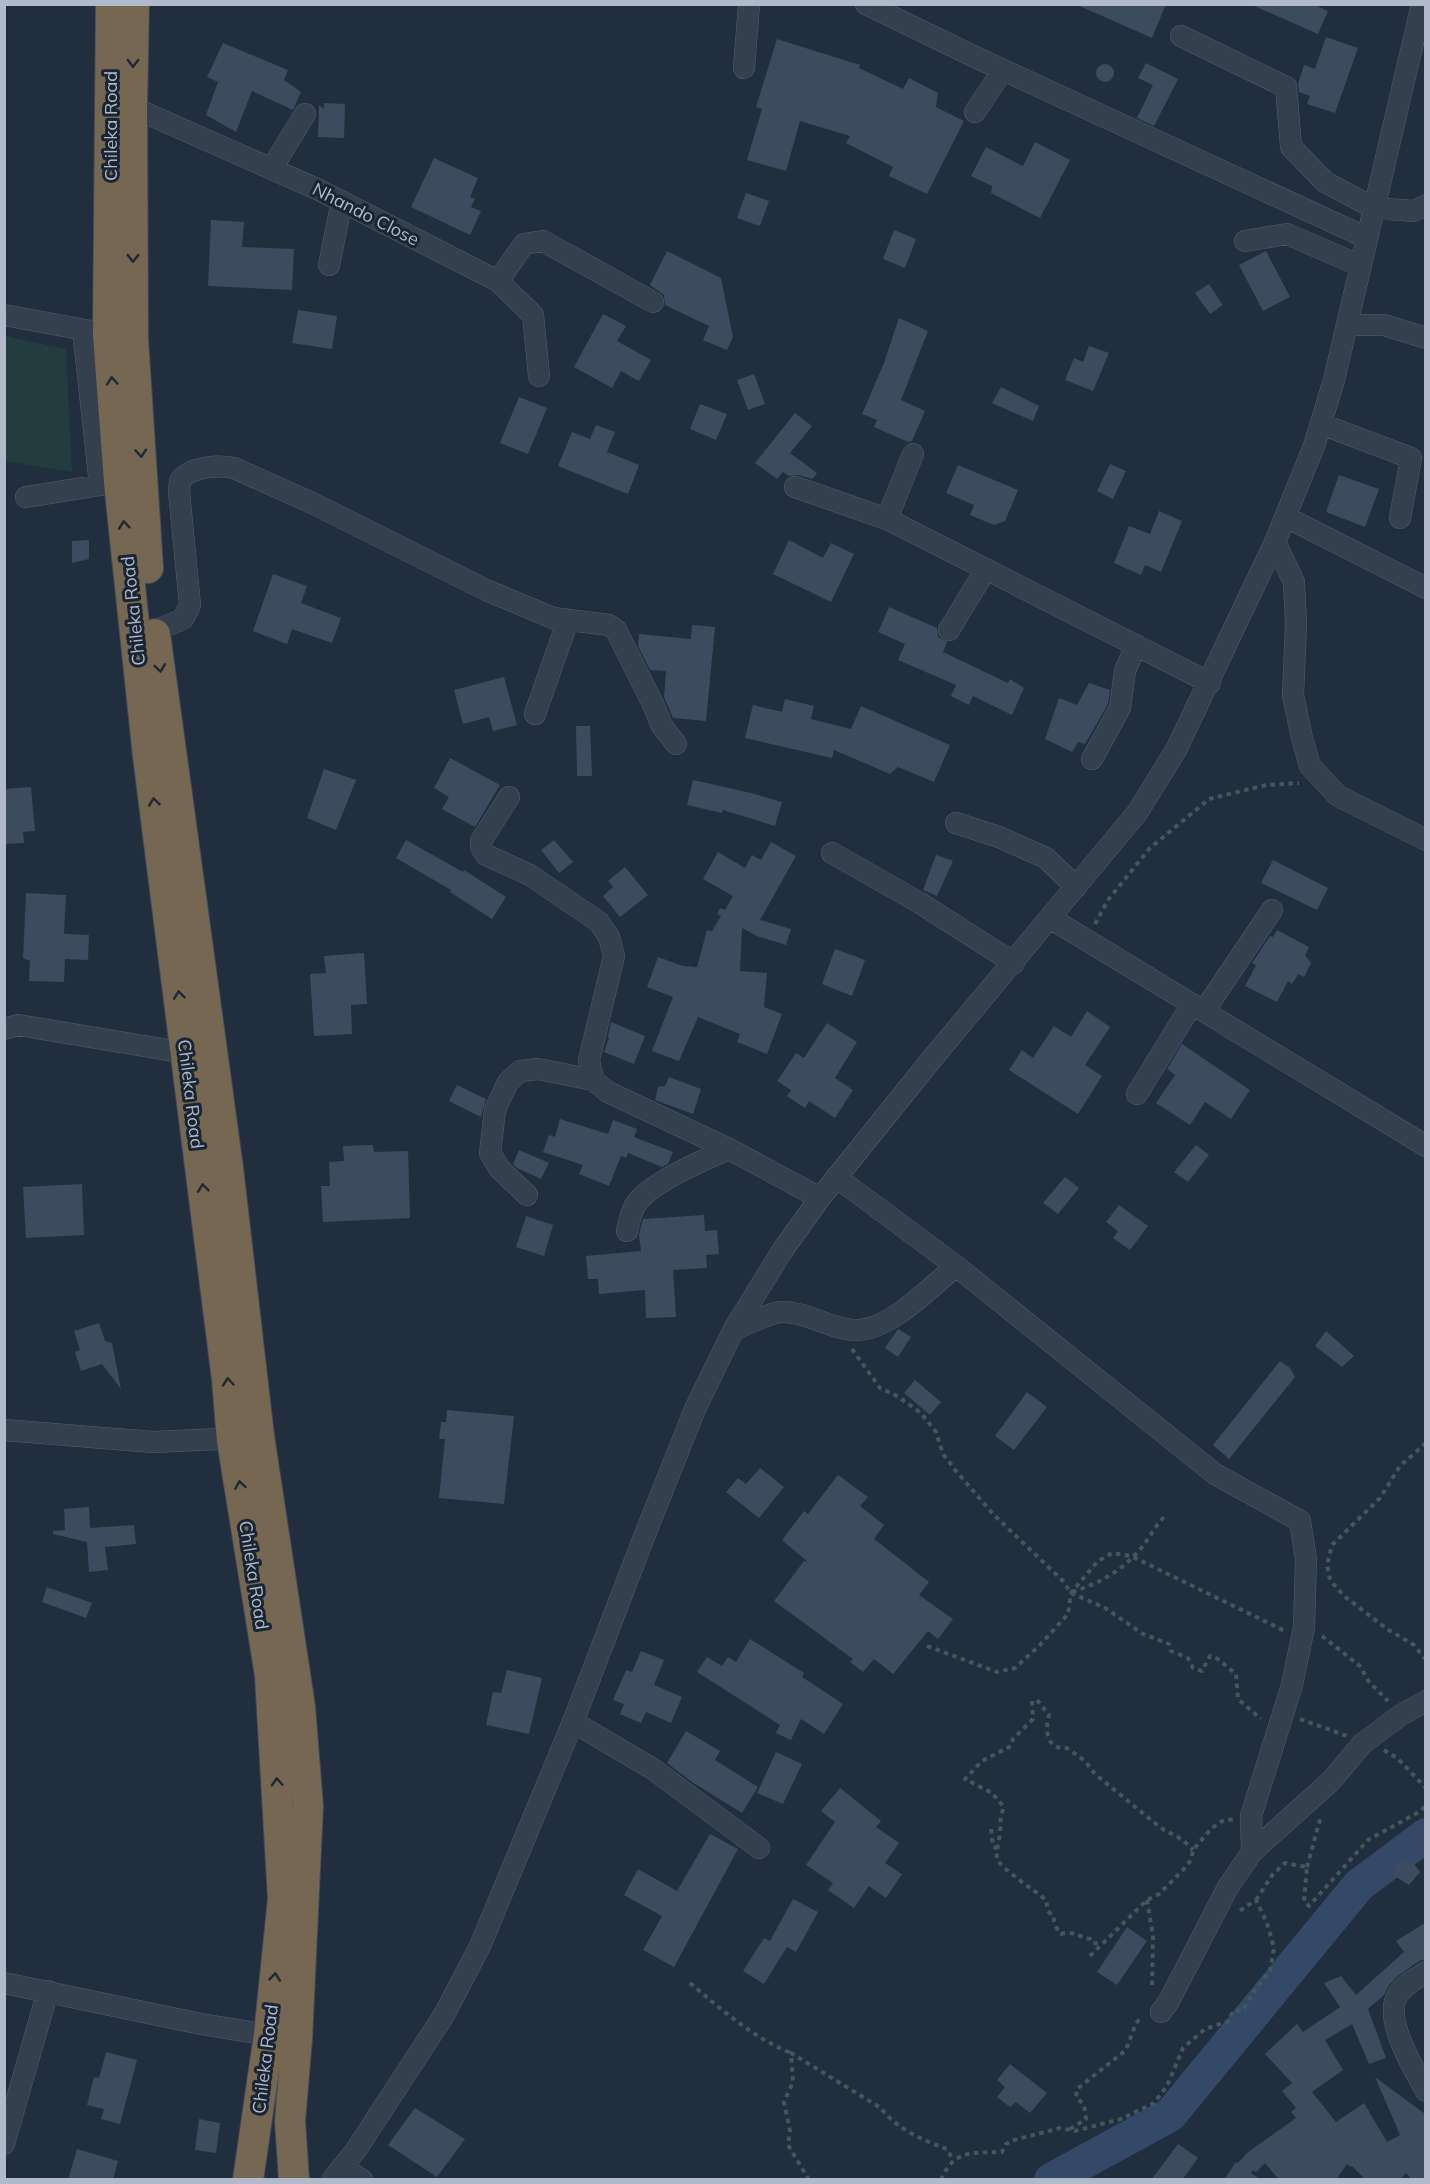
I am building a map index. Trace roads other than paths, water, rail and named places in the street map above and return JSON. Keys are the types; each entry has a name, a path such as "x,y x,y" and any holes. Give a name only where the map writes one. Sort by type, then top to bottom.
{"highway":[{"name":"Chileka Road","path":"111,4 96,332 110,483 148,756 226,1367 246,1438 300,1707 308,1806 297,2039 290,2121 294,2180"},
{"name":"Chileka Road","path":"134,4 133,339 146,549 155,631 228,1168 246,1438 271,1686 283,1899 269,2035 248,2180"}],"street":[{"path":"744,68 749,4"},
{"path":"866,4 1003,70 1367,238"},
{"path":"362,2180 337,2173 402,2081 444,2015 480,1946 573,1722 694,1409 734,1329 782,1251 836,1177 1137,813 1176,750 1209,683 1286,517 1321,424 1334,380 1423,5"},
{"path":"1181,36 1286,87 1291,147 1324,182 1374,208 1414,211 1425,205"},
{"path":"975,112 1003,70"},
{"name":"Nhando Close","path":"132,107 342,201 498,281 533,315 539,376"},
{"path":"272,168 305,114"},
{"path":"329,265 342,201"},
{"path":"1245,241 1287,234 1361,266"},
{"path":"498,281 525,244 543,241 653,302"},
{"path":"4,315 96,332"},
{"path":"1347,324 1384,325 1425,338"},
{"path":"1321,424 1411,458 1400,518"},
{"path":"883,518 913,454"},
{"path":"155,631 183,620 190,605 179,492 180,481 188,473 209,467 234,468 310,502 486,590 553,618 609,625 616,630 662,726 676,744"},
{"path":"26,496 110,483"},
{"path":"795,487 883,518 1209,683"},
{"path":"1286,517 1425,588"},
{"path":"1275,542 1294,582 1296,623 1293,694 1310,766 1338,796 1425,840"},
{"path":"949,630 986,569"},
{"path":"535,714 567,620"},
{"path":"1092,759 1120,708 1125,671 1136,645"},
{"path":"509,797 481,841 486,855 530,875 599,922 609,936 614,956 589,1060 593,1080"},
{"path":"956,823 999,837 1046,858 1076,887"},
{"path":"832,853 920,903 1014,963"},
{"path":"1137,1094 1198,1007 1272,910"},
{"path":"1050,918 1425,1146"},
{"path":"4,1029 18,1025 186,1053"},
{"path":"527,1195 499,1168 490,1153 495,1110 508,1082 520,1071 538,1069 593,1080 608,1092 729,1149 820,1198"},
{"path":"627,1231 635,1204 647,1192 693,1164 729,1149"},
{"path":"836,1177 956,1266 1215,1474 1300,1521 1306,1559 1304,1627 1292,1685 1251,1816 1252,1852"},
{"path":"734,1329 780,1312 797,1314 857,1330 872,1328 892,1317 956,1266"},
{"path":"4,1430 153,1442 246,1438"},
{"path":"1159,2010 1169,2001 1228,1887 1252,1852 1331,1781 1362,1744 1401,1715 1425,1701"},
{"path":"573,1722 653,1769 759,1848"},
{"path":"1425,1972 1397,1996 1394,2011 1402,2046 1425,2091"},
{"path":"4,1983 201,2024 269,2035"},
{"path":"4,2145 48,1991"}],"waterway":[{"path":"1051,2180 1170,2115 1359,1885 1426,1835"}]}
